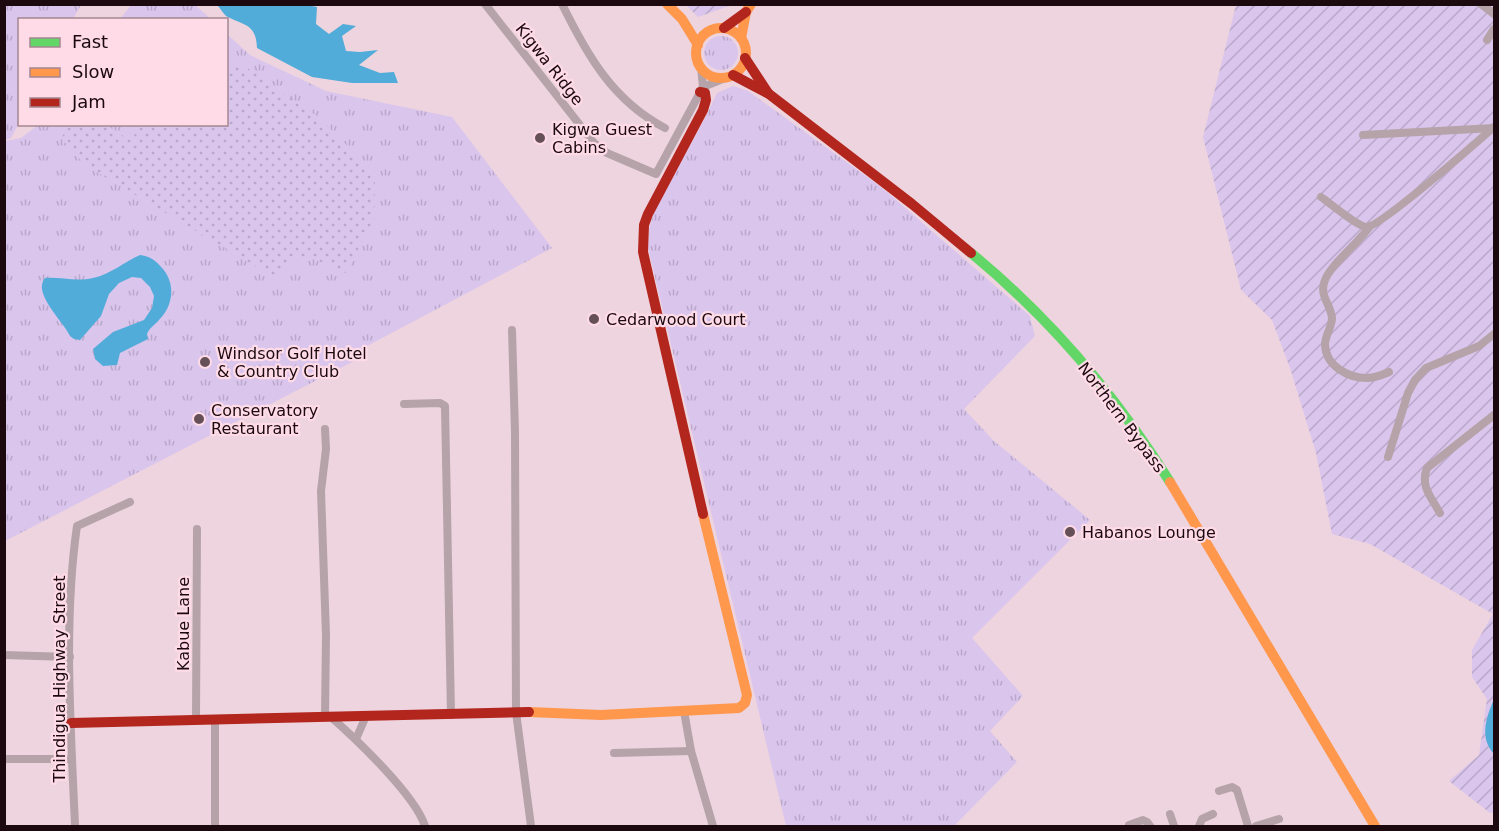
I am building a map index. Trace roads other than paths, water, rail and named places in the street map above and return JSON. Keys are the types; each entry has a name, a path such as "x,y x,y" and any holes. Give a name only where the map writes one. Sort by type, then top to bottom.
{"main road":[{"path":"667,4 682,19 698,45"},
{"path":"749,8 724,28 708,32 698,45 697,57 700,67 715,77 731,76 769,94"},
{"path":"741,38 749,8"},
{"path":"682,19 708,32"},
{"path":"724,28 736,32 746,48 746,58 741,68 731,76"},
{"path":"746,58 769,94"},
{"path":"71,723 516,712 601,715 739,708 747,701 643,252 644,225 648,213 703,111 706,96 701,89"},
{"name":"Northern Bypass","path":"769,94 912,204 992,270 1035,311 1080,360 1156,459 1375,826"}],"street":[{"name":"Kigwa Ridge","path":"485,4 594,143 607,153 656,174 701,89"},
{"path":"562,4 582,45 601,73 634,110 665,128"},
{"path":"1482,4 1494,14"},
{"path":"1487,40 1494,29"},
{"path":"700,67 701,89 731,76"},
{"path":"1363,135 1494,128"},
{"path":"1389,372 1370,378 1352,377 1332,364 1326,353 1325,342 1332,317 1323,297 1324,282 1331,269 1362,240 1370,226 1393,211 1494,128"},
{"path":"1321,197 1361,225 1370,226"},
{"path":"512,330 515,441 516,712 531,826"},
{"path":"1388,457 1408,393 1415,380 1426,368 1479,346 1494,334"},
{"path":"404,404 440,403 445,406 452,715"},
{"path":"1440,513 1424,484 1423,478 1427,468 1494,415"},
{"path":"324,429 326,449 321,491 328,717 356,739 413,805 425,826"},
{"name":"Thindigua Highway Street","path":"75,826 70,657 72,564 76,532 79,524 90,522 130,502"},
{"name":"Kabue Lane","path":"196,719 197,529"},
{"path":"4,656 70,657"},
{"path":"684,711 691,751 713,826"},
{"path":"356,739 366,716"},
{"path":"215,719 215,826"},
{"path":"614,753 691,751"},
{"path":"4,759 72,759"},
{"path":"1219,791 1232,788 1237,790 1248,826"},
{"path":"1170,814 1174,826"},
{"path":"1199,826 1202,819 1213,814"},
{"path":"1256,826 1279,819"},
{"path":"1129,825 1143,820 1150,826"}],"water":[{"path":"217,5 317,7 316,24 329,34 343,24 356,26 342,36 346,51 378,50 359,65 380,73 394,72 398,83 352,83 312,77 257,48 254,34 248,26 226,16"},
{"path":"140,255 153,259 167,275 171,288 170,302 164,314 148,332 148,339 120,353 117,365 103,366 95,359 93,349 113,332 144,320 152,308 154,296 150,287 141,278 132,277 119,283 109,294 101,316 80,340 70,336 50,307 42,291 42,284 45,278 81,280 100,276"},
{"path":"1494,699 1494,754 1489,748 1485,728"}],"place":[{"name":"Kigwa Guest Cabins","path":"540,138"},
{"name":"Cedarwood Court","path":"594,319"},
{"name":"Windsor Golf Hotel & Country Club","path":"205,362"},
{"name":"Conservatory Restaurant","path":"199,419"},
{"name":"Habanos Lounge","path":"1070,532"}]}
